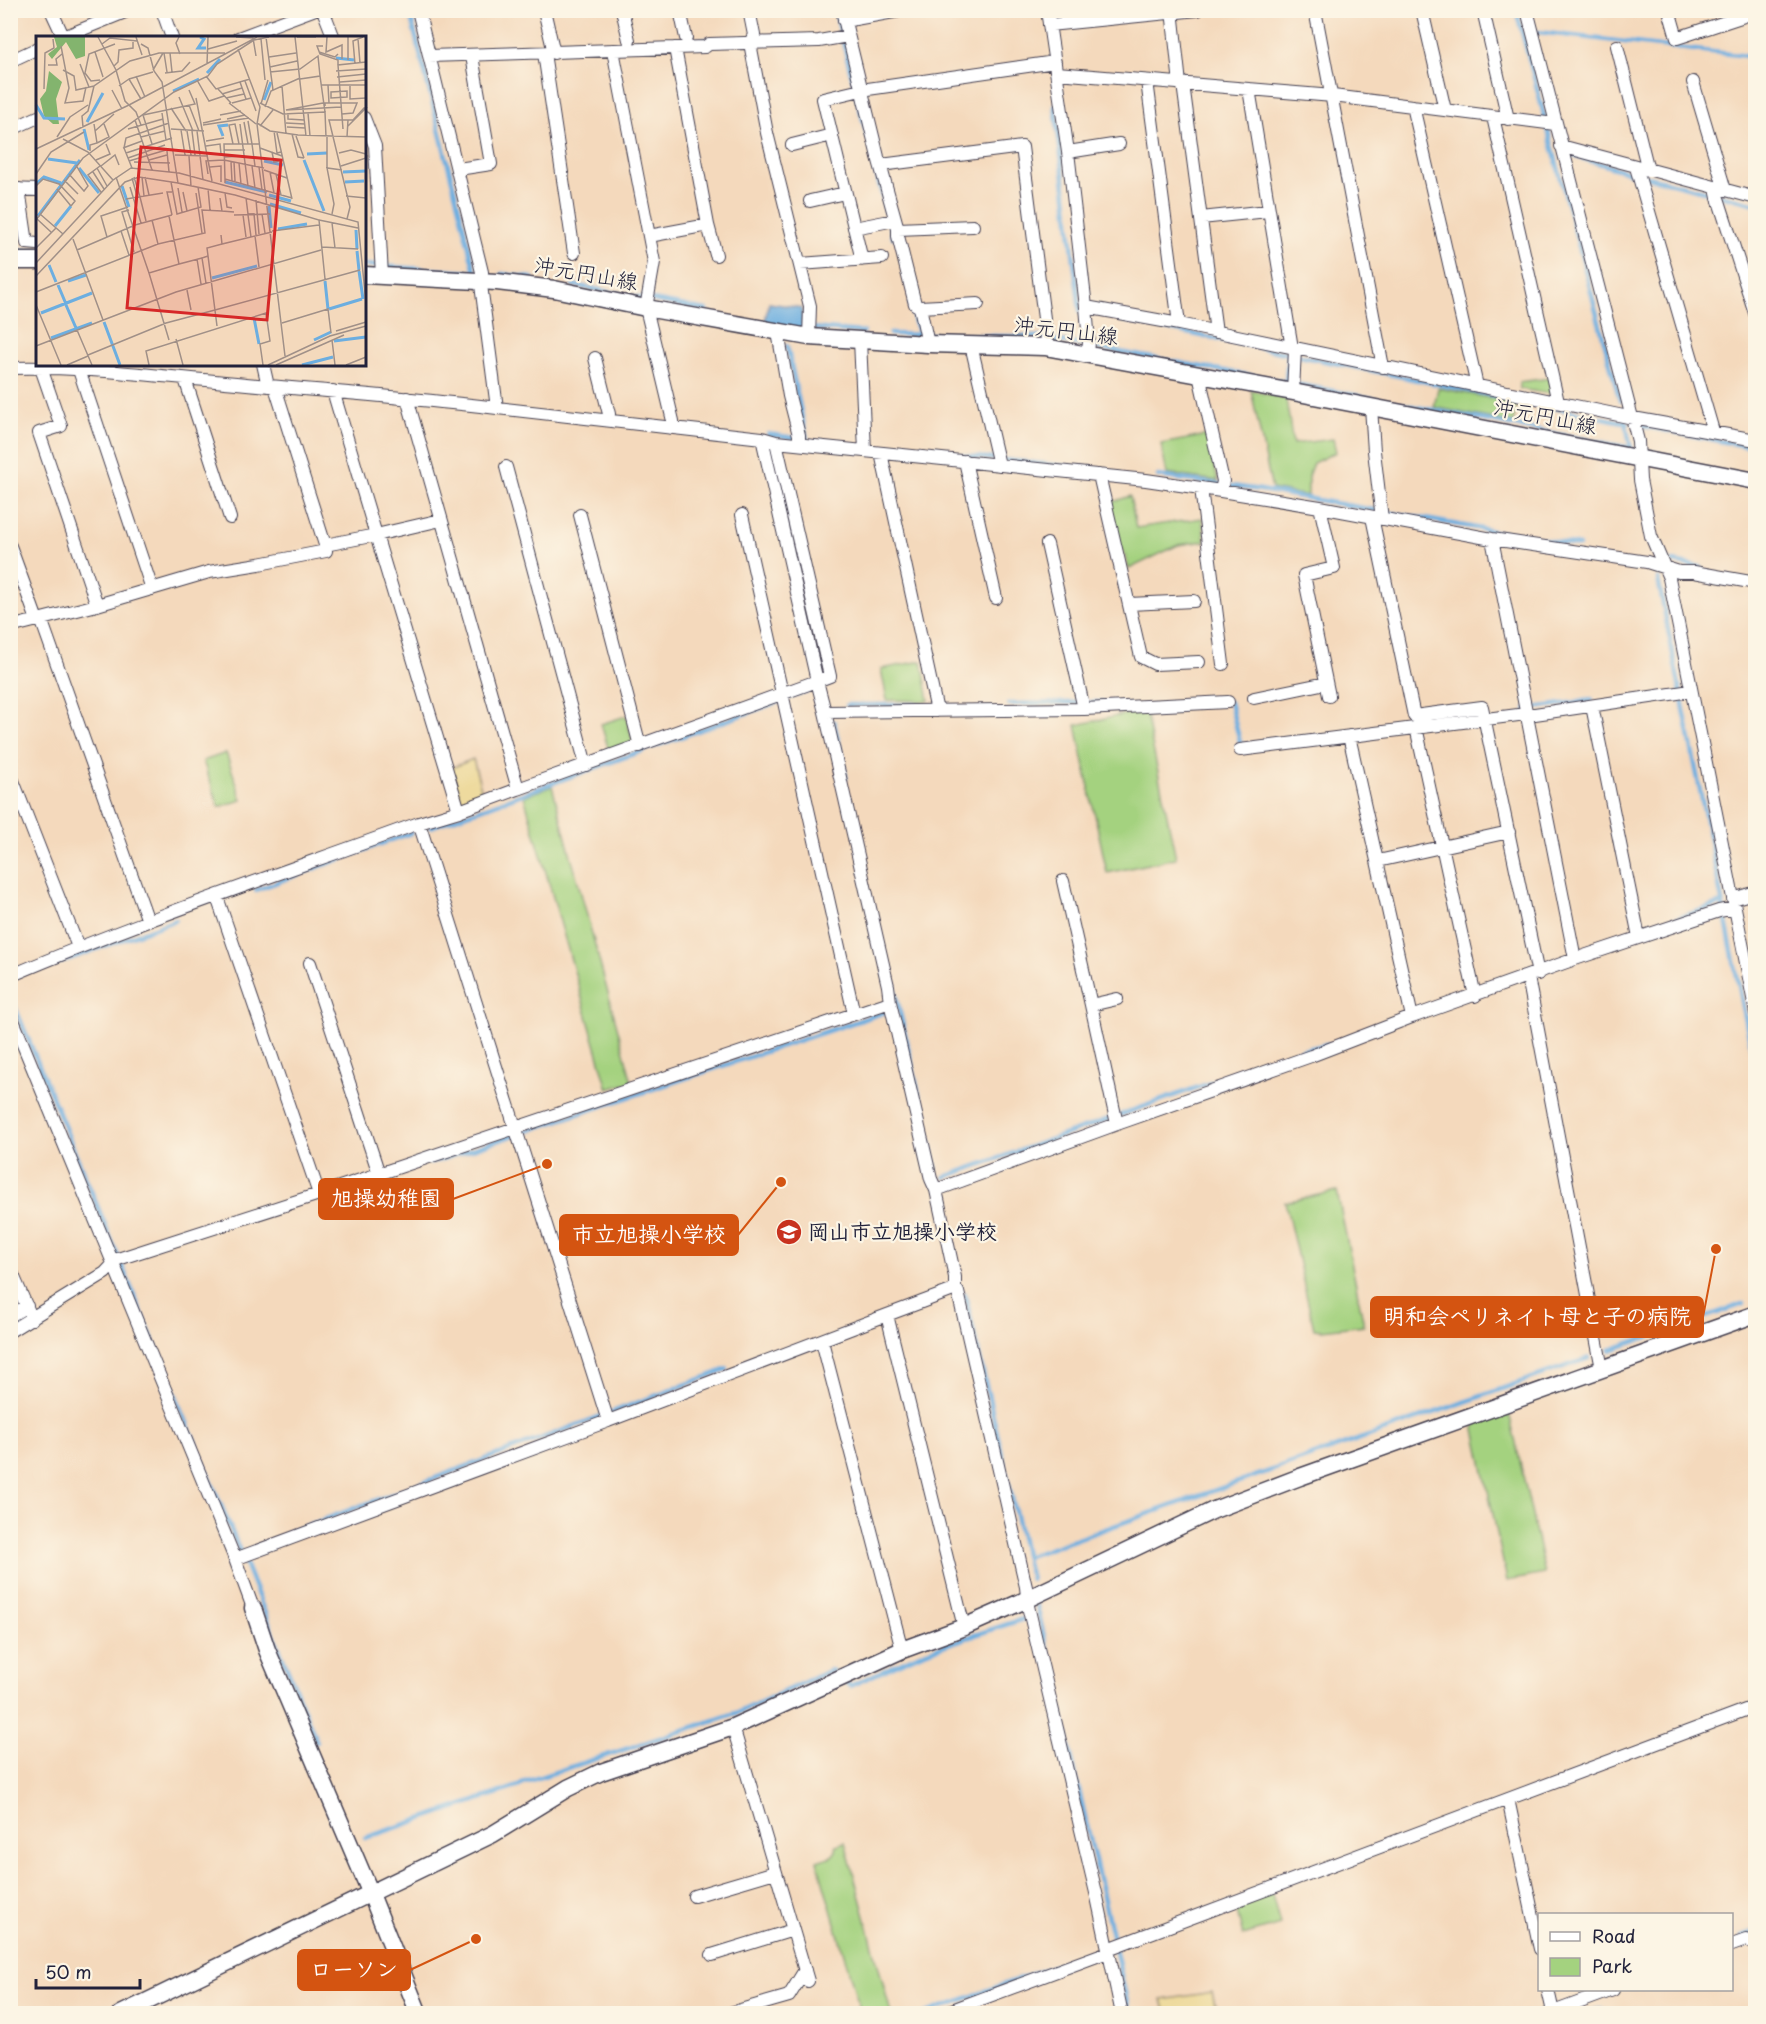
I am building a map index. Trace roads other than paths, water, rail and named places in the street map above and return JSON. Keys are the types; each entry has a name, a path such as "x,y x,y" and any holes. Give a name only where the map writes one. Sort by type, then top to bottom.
{"street":[{"path":"51,10 63,36"},
{"path":"65,36 130,10"},
{"path":"162,10 171,36"},
{"path":"243,36 313,10"},
{"path":"323,10 333,36"},
{"path":"418,10 458,169 481,276 497,405"},
{"path":"544,10 551,50 574,253"},
{"path":"622,10 629,40"},
{"path":"680,10 686,38"},
{"path":"749,10 767,133 810,306 810,331"},
{"path":"905,10 843,16 843,37 857,91 881,165 893,223 915,304 920,307 978,304"},
{"path":"1047,10 1068,152 1087,311 1089,348"},
{"path":"1049,25 1198,10"},
{"path":"1315,10 1383,367"},
{"path":"1422,10 1445,110"},
{"path":"1483,10 1508,118"},
{"path":"1527,10 1549,124 1561,146 1633,418 1638,441 1640,480 1651,536 1669,578 1684,692 1729,907 1755,1013"},
{"path":"1669,10 1677,38 1755,12"},
{"path":"1172,12 1216,332"},
{"path":"429,56 472,56 551,50 705,47 709,44 752,40 819,41 843,37"},
{"path":"1617,46 1640,171 1713,431"},
{"path":"675,48 708,225 716,255"},
{"path":"10,61 36,49"},
{"path":"613,50 654,262 647,302 673,425"},
{"path":"458,169 491,164 472,56"},
{"path":"861,260 823,99 857,91 1056,67 1147,81 1333,96 1549,124"},
{"path":"1147,81 1179,324"},
{"path":"1693,82 1719,192 1755,316"},
{"path":"1249,89 1294,353 1293,386"},
{"path":"1413,106 1477,386"},
{"path":"1493,117 1558,402"},
{"path":"11,129 36,118"},
{"path":"366,123 375,146 370,160 381,269"},
{"path":"792,145 832,135"},
{"path":"1068,152 1119,144"},
{"path":"1561,146 1640,171 1719,192 1755,198"},
{"path":"881,165 1022,147 1045,341"},
{"path":"36,190 15,189 27,243 36,244"},
{"path":"810,201 846,193"},
{"path":"1201,218 1268,211"},
{"path":"854,228 893,223 973,226"},
{"path":"649,236 708,225"},
{"path":"800,264 882,258"},
{"path":"10,261 36,261"},
{"name":"沖元円山線","path":"366,274 381,269 481,276 647,302 778,332 810,331 860,340 926,337 971,345 1045,341 1089,348 1199,375 1293,386 1371,407 1755,481"},
{"path":"920,307 926,337"},
{"path":"1087,311 1179,324 1294,353 1383,367 1633,418 1755,440"},
{"path":"778,332 799,440"},
{"path":"860,340 865,447"},
{"path":"971,345 998,461"},
{"path":"595,358 608,417"},
{"path":"10,627 209,572 326,550 264,366"},
{"path":"10,368 79,370 497,405 673,425 776,442 799,440 865,447 881,453 965,461 998,461 1201,488 1222,486 1492,539 1647,562 1679,572 1694,572 1755,583"},
{"path":"41,368 61,426 39,433 97,604"},
{"path":"79,370 152,589"},
{"path":"1199,375 1222,486"},
{"path":"185,379 230,518"},
{"path":"333,391 459,811"},
{"path":"407,398 518,789"},
{"path":"1371,407 1379,515 1414,716 1482,706 1485,716 1509,832 1602,1369"},
{"path":"762,438 890,1002 931,1179 936,1190 955,1277 955,1287 1111,1949 1122,2013"},
{"path":"10,976 78,947 419,823 782,699 830,676 776,442"},
{"path":"881,453 936,706"},
{"path":"965,461 996,598"},
{"path":"506,467 586,765"},
{"path":"1099,475 1141,657 1155,664 1199,662"},
{"path":"1201,488 1223,664"},
{"path":"1320,507 1334,568 1304,574 1329,696"},
{"path":"580,515 640,746"},
{"path":"742,515 854,1014"},
{"path":"325,545 441,520"},
{"path":"1492,539 1574,955"},
{"path":"1047,544 1083,704"},
{"path":"10,546 39,619 148,921"},
{"path":"1129,604 1194,601"},
{"path":"1254,698 1326,683"},
{"path":"1240,750 1525,710 1535,714 1684,692"},
{"path":"825,712 936,706 1083,704 1135,707 1228,702"},
{"path":"1592,706 1638,932"},
{"path":"1416,727 1474,991"},
{"path":"1349,736 1411,1013"},
{"path":"10,773 78,947"},
{"path":"419,823 607,1416"},
{"path":"1378,861 1509,832"},
{"path":"1063,881 1116,1119"},
{"path":"936,1190 1116,1119 1311,1056 1411,1013 1474,991 1533,976 1574,955 1638,932 1729,907 1755,892"},
{"path":"217,897 318,1194"},
{"path":"310,963 380,1174"},
{"path":"1091,1005 1117,999"},
{"path":"10,1316 29,1312 105,1273 118,1260 518,1131 890,1002"},
{"path":"10,1013 118,1260 240,1557 267,1650 419,2013"},
{"path":"10,1268 29,1312"},
{"path":"240,1557 607,1416 822,1341 951,1291 955,1287"},
{"path":"10,1331 29,1312"},
{"path":"121,2013 493,1834 568,1788 601,1772 733,1727 902,1650 964,1627 1028,1599 1214,1510 1755,1314"},
{"path":"887,1315 964,1627"},
{"path":"822,1341 902,1650"},
{"path":"941,2013 1755,1706"},
{"path":"730,2013 789,1996 806,1975 733,1727"},
{"path":"1508,1798 1538,1944"},
{"path":"694,1896 775,1872"},
{"path":"712,1955 793,1930"},
{"path":"1733,1944 1746,1940 1755,1944"},
{"path":"1548,1991 1551,2013 1608,1991"}],"water":[{"path":"769,303 802,308 802,331 764,325"}],"waterway":[{"path":"409,10 475,272"},
{"path":"835,10 867,136"},
{"path":"1516,10 1620,401"},
{"path":"1538,32 1756,57"},
{"path":"628,43 707,40"},
{"path":"1055,106 1080,311 1085,312"},
{"path":"1571,155 1628,172 1756,204"},
{"path":"876,173 893,237"},
{"path":"10,251 36,251"},
{"path":"366,265 482,273"},
{"path":"502,274 532,278"},
{"path":"573,285 706,310"},
{"path":"910,304 919,335"},
{"path":"1119,319 1628,423"},
{"path":"797,327 863,332"},
{"path":"890,334 1037,337 1631,448 1625,420"},
{"path":"787,346 807,440"},
{"path":"1286,382 1288,355"},
{"path":"1642,426 1756,448"},
{"path":"768,434 795,438"},
{"path":"1650,452 1662,455"},
{"path":"937,453 1084,468"},
{"path":"773,458 821,665"},
{"path":"1158,476 1261,490 1579,546"},
{"path":"1673,562 1700,567"},
{"path":"1658,579 1756,1072"},
{"path":"431,827 808,691"},
{"path":"1526,709 1592,700"},
{"path":"1009,704 1103,702"},
{"path":"1230,702 1241,746 1244,745"},
{"path":"847,705 920,705"},
{"path":"834,722 846,778"},
{"path":"256,890 411,833"},
{"path":"1588,949 1722,903"},
{"path":"56,964 176,920"},
{"path":"893,982 936,1169"},
{"path":"10,995 317,1742"},
{"path":"430,1163 885,1012"},
{"path":"945,1177 1303,1050 1328,1044"},
{"path":"965,1294 1031,1580"},
{"path":"1610,1350 1743,1304"},
{"path":"1026,1557 1589,1358"},
{"path":"288,1533 727,1369"},
{"path":"1037,1606 1130,2014"},
{"path":"847,1683 850,1686 924,1652 1023,1619"},
{"path":"365,1838 519,1786 522,1783 739,1712 833,1671"},
{"path":"1742,1936 1756,1931"},
{"path":"923,2014 1081,1956"},
{"path":"1583,2014 1598,2010 1614,2014"}],"place":[{"name":"旭操幼稚園","path":"547,1164"},
{"name":"市立旭操小学校","path":"781,1182"},
{"name":"岡山市立旭操小学校","path":"789,1232"},
{"name":"明和会ペリネイト母と子の病院","path":"1716,1249"},
{"name":"ローソン","path":"476,1939"}]}
